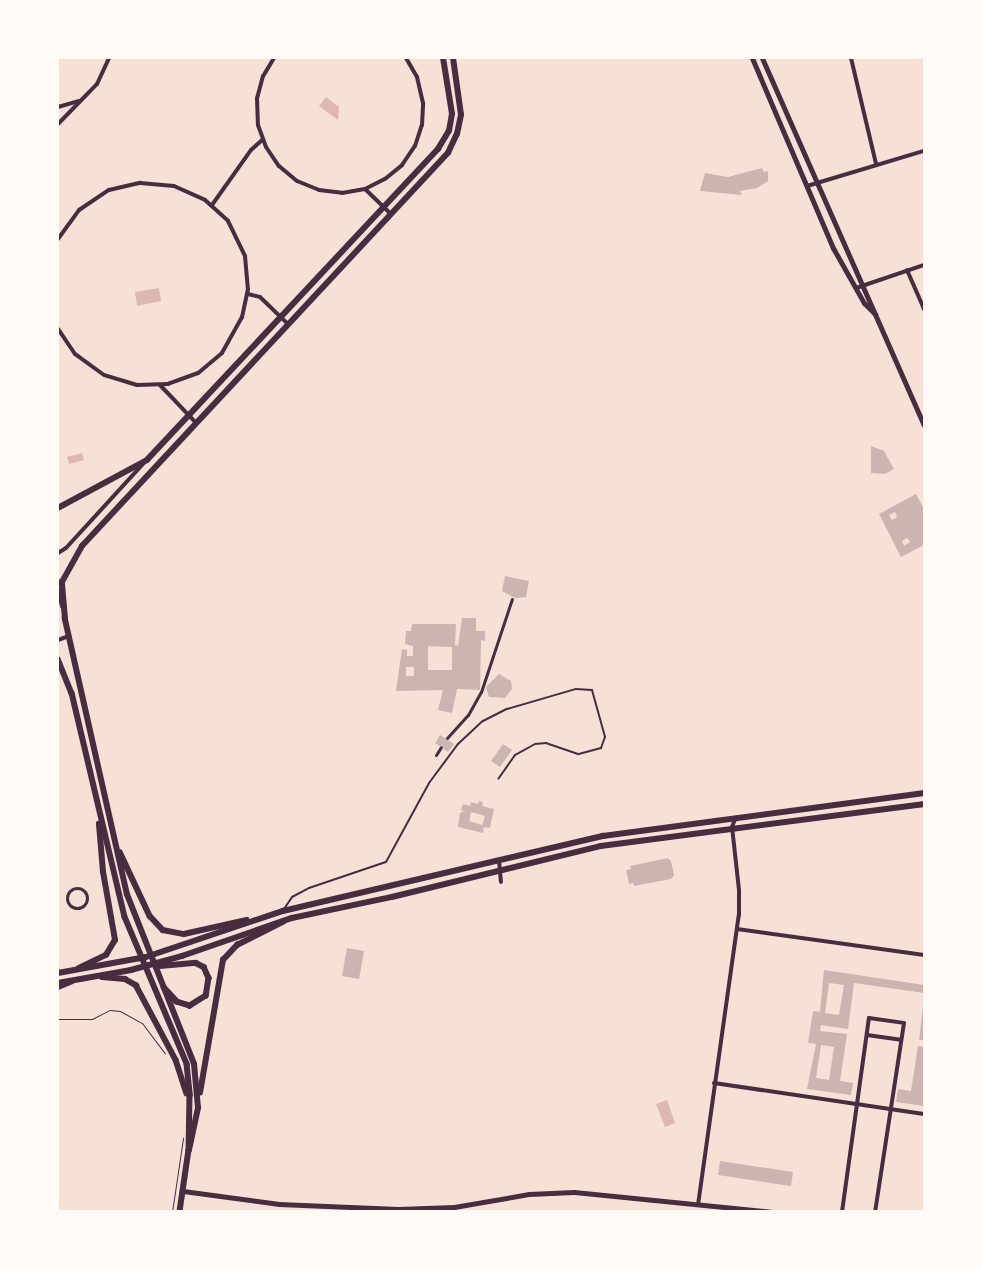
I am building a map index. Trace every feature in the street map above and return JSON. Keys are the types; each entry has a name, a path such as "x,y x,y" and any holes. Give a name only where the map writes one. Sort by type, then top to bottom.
{"highway":[{"path":"58,985 72,981"}],"main road":[{"path":"58,508 147,460 438,149 449,131 452,103 443,58"},
{"path":"198,1108 192,1054 158,980 127,895 65,619 62,582 77,552 443,159 456,138 462,107 453,58"},
{"path":"58,658 71,689 120,899 151,983 185,1059 189,1111 189,1150"},
{"path":"116,843 150,916 165,931 184,934 498,859 613,834 738,815 924,793"},
{"path":"131,970 187,955 292,918 392,897 607,844 924,804"},
{"path":"76,970 106,955 115,940 103,872 98,807"},
{"path":"58,973 168,951 270,914"},
{"path":"180,1212 222,960 240,943 292,918"},
{"path":"72,981 131,970 193,962 206,970 209,986 203,999 186,1006 174,999 158,980"},
{"path":"98,976 125,979 136,985 181,1071 189,1111"}],"street":[{"path":"58,124 101,78 109,58"},
{"path":"274,58 262,79 257,98 257,121 262,140 279,166 304,184 334,192 365,189 399,168 420,134 422,94 415,73 406,58"},
{"path":"752,58 833,248 856,288 875,314"},
{"path":"762,58 924,425"},
{"path":"851,58 876,164"},
{"path":"58,107 83,99"},
{"path":"212,204 251,150 262,140"},
{"path":"807,186 924,151"},
{"path":"58,239 83,207 100,195 124,185 150,182 170,185 192,193 212,204 230,224 241,246 247,266 248,294 236,330 219,356 192,376 160,385 127,384 97,372 75,354 58,329"},
{"path":"365,189 391,214"},
{"path":"856,288 924,265"},
{"path":"907,270 924,309"},
{"path":"248,294 260,297 288,324"},
{"path":"160,385 196,423"},
{"path":"58,553 66,548 147,460"},
{"path":"58,589 65,619"},
{"path":"447,738 468,715 481,692 512,599"},
{"path":"58,640 69,636"},
{"path":"84,741 92,739"},
{"path":"436,755 441,747"},
{"path":"798,808 799,819"},
{"path":"698,1205 740,902 732,827 738,815"},
{"path":"498,859 502,869 502,882"},
{"path":"76,889 82,890 86,897 85,903 79,908 72,906 67,900 69,893 76,889"},
{"path":"737,929 924,955"},
{"path":"842,1212 869,1018 904,1023 876,1212"},
{"path":"867,1035 901,1040"},
{"path":"714,1083 924,1114"},
{"path":"183,1190 279,1204 398,1209 459,1206 552,1192 622,1195 773,1212"}],"lane":[{"path":"283,911 292,897 309,888 386,862 429,783 458,744 483,720 507,709 578,688 592,690 605,737 601,748 579,754 546,743 535,744 515,755 498,779"}],"path":[{"path":"58,1019 92,1019 110,1010 120,1011 144,1025 167,1056"},
{"path":"172,1212 184,1131"}],"shaded area":[{"path":"326,97 339,107 338,120 319,106"},
{"path":"159,288 161,301 137,306 135,292"},
{"path":"82,453 84,460 69,464 67,457"},
{"path":"667,1100 675,1123 665,1127 656,1104"}],"building":[{"path":"762,168 764,172 768,171 768,181 757,188 740,191 742,195 700,191 705,173 728,177"},
{"path":"871,446 884,451 894,469 885,474 871,473"},
{"path":"916,494 924,509 924,545 901,557 879,514","holes":["895,512 897,517 892,520 889,515","907,538 910,542 904,546 902,541"]},
{"path":"505,576 529,581 526,597 515,598 502,591"},
{"path":"462,618 476,618 476,631 485,631 485,641 481,640 480,690 457,689 452,713 438,710 443,690 396,691 402,649 407,650 407,656 413,656 413,646 405,644 406,631 411,631 412,624 456,624 455,645 458,646","holes":["428,646 452,647 452,670 428,670","406,667 414,667 414,676 406,676"]},
{"path":"499,674 511,681 512,689 505,698 489,697 486,687"},
{"path":"440,735 454,744 448,752 435,743"},
{"path":"503,744 512,750 500,767 491,761"},
{"path":"479,801 483,802 482,806 494,809 490,828 484,827 483,833 458,827 460,813 464,811 461,810 463,804 470,806 471,802 478,804","holes":["471,812 485,816 482,825 469,821"]},
{"path":"668,858 671,861 674,875 671,879 634,886 634,883 629,884 626,870 631,869 630,866"},
{"path":"347,948 364,951 359,979 342,976"},
{"path":"824,970 924,985 924,993 854,983 848,1029 821,1025 820,1031 847,1034 840,1081 853,1083 851,1095 807,1089 816,1044 808,1043 813,1011 820,1012","holes":["829,983 844,985 839,1015 825,1013","821,1045 834,1047 829,1080 816,1078"]},
{"path":"923,1007 924,1040 919,1040"},
{"path":"918,1046 924,1047 924,1106 896,1102 898,1089 911,1091"},
{"path":"720,1161 793,1172 791,1186 718,1175"}]}
